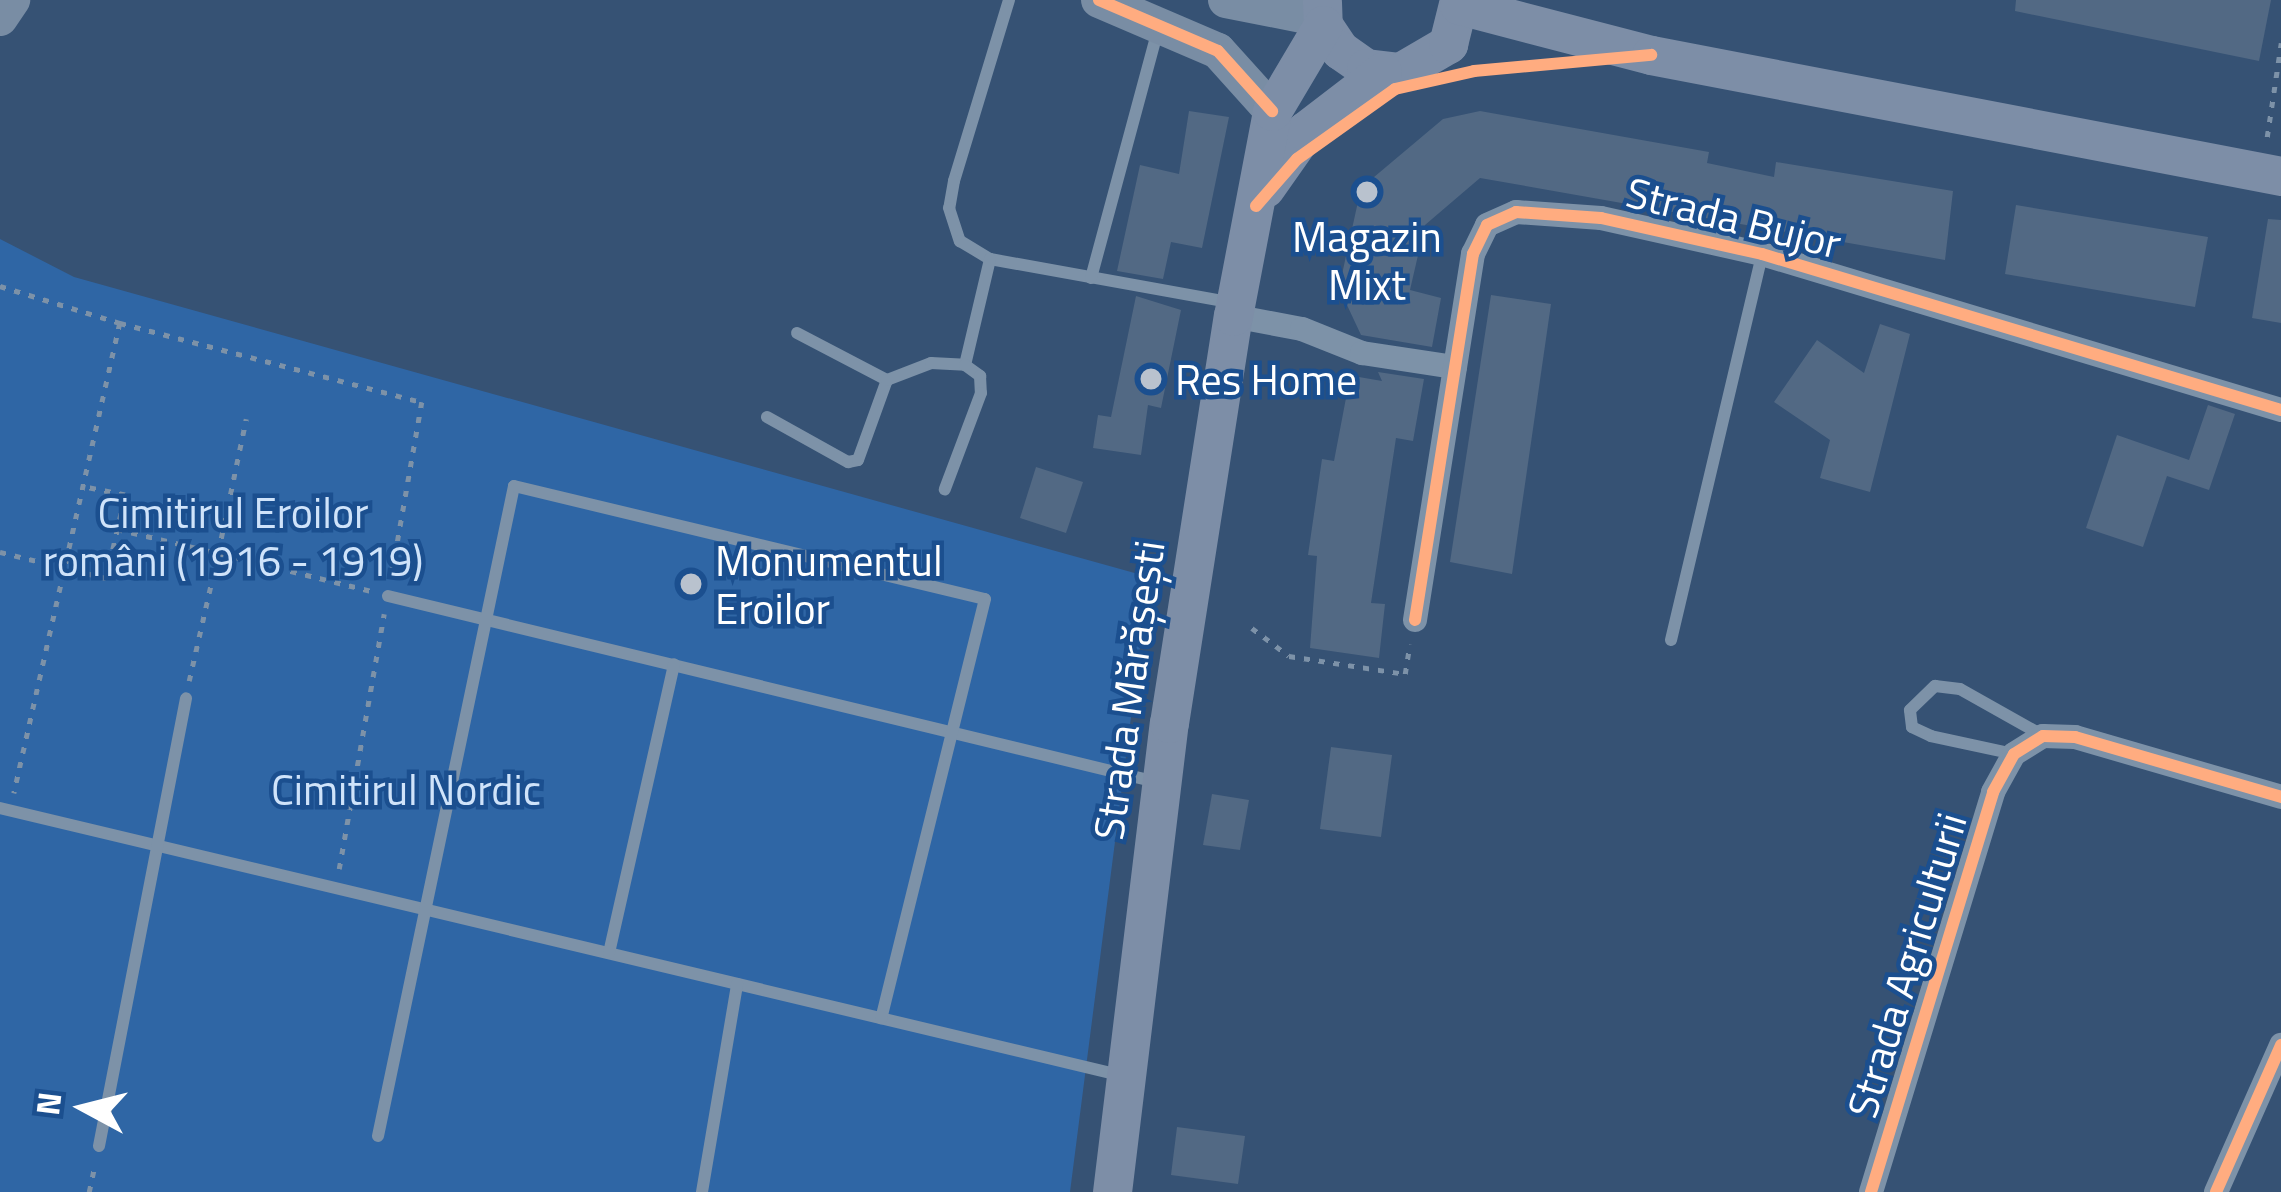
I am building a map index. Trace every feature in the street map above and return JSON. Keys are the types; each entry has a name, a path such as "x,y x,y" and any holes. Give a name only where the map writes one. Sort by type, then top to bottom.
{"main road":[{"path":"1459,3 1651,55 2271,174"},
{"name":"Strada Mărășești","path":"1256,203 1305,131 1382,72 1435,58 1459,3"},
{"path":"1322,15 1352,60 1382,72"},
{"name":"Strada Mărășești","path":"1112,1192 1162,783 1234,310 1272,111 1322,15"}],"street":[{"path":"0,18 12,0"},
{"path":"1100,0 1218,51 1272,111"},
{"path":"1226,0 1322,15"},
{"name":"Strada Bujor","path":"1414,620 1473,254 1487,225 1516,212 1601,218 1762,254 2281,410"},
{"path":"1234,310 1362,352 1455,368"},
{"path":"2014,754 2043,736 2075,737 2281,797"},
{"name":"Strada Agriculturii","path":"1871,1192 1993,792 2014,754"},
{"path":"2216,1192 2281,1045"}],"lane":[{"path":"1009,0 950,208 960,241 990,260 1234,310"},
{"path":"1091,278 1160,24"},
{"path":"1671,640 1762,254"},
{"path":"964,365 990,260"},
{"path":"797,333 887,380"},
{"path":"767,417 848,462 858,460 887,380 931,362 964,365 980,376 981,393 945,489"},
{"path":"378,1136 514,486 985,599 880,1018"},
{"path":"388,596 1162,783"},
{"path":"609,953 674,664"},
{"path":"2014,754 1930,736 1912,727 1910,710 1935,686 1960,689 2043,736"},
{"path":"99,1146 186,698"},
{"path":"5,809 1124,1076"},
{"path":"702,1192 737,984"}],"path":[{"path":"2271,174 2281,43"},
{"path":"0,286 120,323 422,402 335,888"},
{"path":"5,809 120,323"},
{"path":"186,698 246,419"},
{"path":"0,552 106,578 124,495 83,486"},
{"path":"117,529 388,596"},
{"path":"1252,628 1289,656 1405,674 1414,620"},
{"path":"89,1192 99,1146"}],"green space":[{"name":"Cimitirul Nordic","path":"0,239 74,277 1149,577 1070,1192 0,1192"}],"building":[{"path":"2016,0 2271,0 2259,61 2015,11"},
{"path":"1189,111 1229,117 1202,248 1171,242 1163,279 1117,271 1140,165 1179,174"},
{"path":"1480,111 1709,152 1707,163 1774,177 1776,162 1953,191 1945,260 1480,178 1425,225 1410,290 1441,298 1432,347 1361,335 1339,288 1361,188 1443,119"},
{"path":"2016,205 2208,237 2195,307 2005,274"},
{"path":"2268,219 2281,220 2281,323 2252,318"},
{"path":"1491,295 1551,304 1512,574 1450,562"},
{"path":"1136,296 1181,310 1161,408 1148,405 1141,455 1093,448 1098,415 1111,417"},
{"path":"1880,324 1910,334 1870,492 1820,478 1830,440 1774,402 1817,340 1864,373"},
{"path":"1378,372 1424,379 1413,441 1396,438 1371,603 1385,604 1379,658 1310,648 1317,556 1308,555 1322,459 1334,461 1346,398 1354,399 1359,377 1382,381"},
{"path":"2208,405 2235,414 2209,490 2167,476 2143,547 2086,528 2117,435 2189,460"},
{"path":"1036,467 1083,482 1066,533 1020,518"},
{"path":"1331,747 1392,755 1381,837 1320,829"},
{"path":"1212,794 1249,800 1240,850 1203,845"},
{"path":"1177,1127 1245,1136 1238,1184 1171,1175"}],"cycle path":[{"path":"1099,0 1218,51 1272,111"},
{"path":"1256,206 1297,159 1395,89 1474,71 1651,55"},
{"path":"1415,620 1473,254 1487,225 1516,212 1601,218 1762,254 2281,410"},
{"path":"1871,1192 1993,792 2014,754 2043,736 2075,737 2281,797"},
{"path":"2216,1192 2281,1045"}],"place":[{"name":"Magazin Mixt","path":"1367,192"},
{"name":"Res Home","path":"1151,379"},
{"name":"Monumentul Eroilor","path":"691,584"}],"park label":[{"name":"Cimitirul Eroilor români (1916 - 1919)","path":"233,536"}]}
